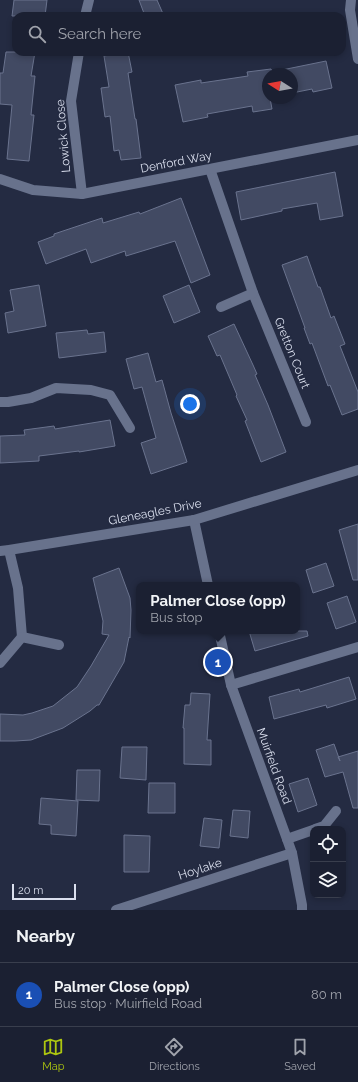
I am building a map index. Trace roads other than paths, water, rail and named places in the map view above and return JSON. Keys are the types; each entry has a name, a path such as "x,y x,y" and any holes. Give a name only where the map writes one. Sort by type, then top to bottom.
{"street":[{"path":"86,12 89,0"},
{"path":"351,0 350,10 358,59"},
{"name":"Lowick Close","path":"78,56 71,101 82,194"},
{"name":"Denford Way","path":"0,179 33,190 82,194 358,140"},
{"name":"Gretton Court","path":"210,169 253,293 306,422"},
{"path":"221,307 253,293"},
{"path":"0,402 31,398 56,388 91,390 110,395 130,428"},
{"name":"Gleneagles Drive","path":"5,551 194,520 358,470"},
{"path":"194,520 207,582"},
{"path":"0,663 22,637 18,588 5,551"},
{"name":"Muirfield Road","path":"220,634 231,685 292,853 302,910"},
{"path":"22,637 59,645"},
{"path":"231,685 358,647"},
{"path":"324,826 336,811"},
{"path":"287,839 310,830"},
{"name":"Hoylake","path":"116,910 292,853"}],"place":[{"name":"Palmer Close (opp)","path":"218,662"}]}
